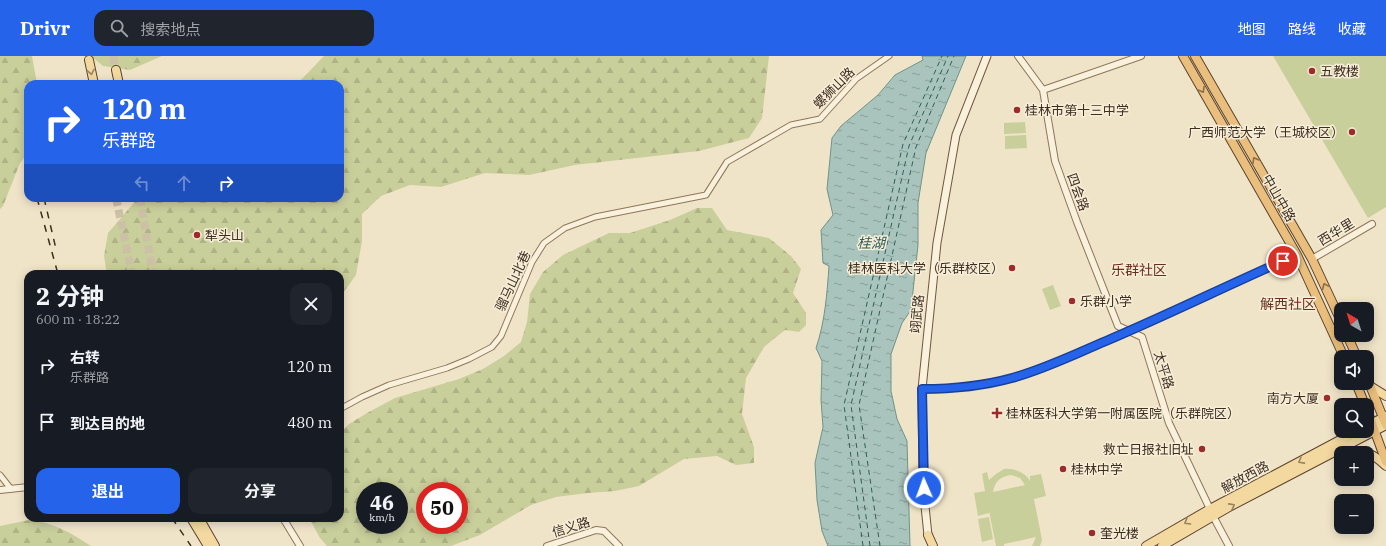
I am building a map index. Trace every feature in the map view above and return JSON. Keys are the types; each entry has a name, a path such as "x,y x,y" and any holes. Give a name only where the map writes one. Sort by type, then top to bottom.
{"highway":[{"name":"中山中路","path":"1183,56 1297,255 1341,350"},
{"name":"中山中路","path":"1195,56 1312,259 1334,306"},
{"path":"1372,390 1385,421"},
{"path":"1359,391 1362,398"},
{"path":"1374,432 1386,462"}],"main road":[{"name":"翊武路","path":"929,546 924,488 922,389 937,243 956,135 987,56"},
{"path":"89,60 93,80"},
{"path":"116,70 118,80"},
{"path":"1374,386 1386,396"},
{"path":"1359,391 1360,398"},
{"path":"1374,426 1385,421"},
{"path":"1337,446 1342,438"},
{"name":"解放西路","path":"1337,446 1348,438"},
{"path":"1337,446 1352,438"},
{"name":"解放西路","path":"1146,546 1212,513 1334,448"},
{"path":"1374,456 1386,466"},
{"name":"解放西路","path":"1162,546 1212,513"},
{"path":"197,522 208,546"},
{"path":"198,522 216,546"},
{"name":"翊武路","path":"928,535 933,546"}],"street":[{"name":"螺狮山路","path":"727,162 791,125 820,119 856,80 889,56"},
{"name":"四会路","path":"1018,56 1043,90 1056,161 1070,202 1118,326 1129,331"},
{"path":"1043,90 1141,56"},
{"name":"骝马山北巷","path":"344,407 389,385 446,368 469,359 492,347 501,336 532,262 544,244 565,228 595,217 706,195 727,162"},
{"name":"西华里","path":"1312,259 1372,224"},
{"path":"922,389 944,389 977,385 1012,378 1047,366 1129,331 1297,255"},
{"name":"太平路","path":"1129,331 1142,337 1169,422 1229,546"},
{"path":"0,475 11,489"},
{"path":"0,490 24,487"},
{"path":"285,522 300,546"},
{"name":"信义路","path":"548,546 596,530 604,531 619,546"}],"green space":[{"path":"0,56 32,56 36,80 24,80 24,158 20,163 3,206 0,209"},
{"path":"91,56 162,56 130,70 103,66"},
{"path":"324,56 769,56 762,118 749,138 699,151 575,165 529,175 485,173 441,187 410,185 381,196 362,214 362,241 356,275 344,292 344,270 106,270 104,256 108,233 135,202 344,202 344,80 301,80"},
{"name":"广西师范大学（王城校区）","path":"1273,56 1386,56 1386,207 1368,218"},
{"path":"1025,122 1026,133 1004,134 1004,123"},
{"path":"1026,135 1027,148 1005,149 1005,136"},
{"path":"697,208 712,208 727,230 769,238 791,256 801,269 793,293 806,313 806,325 799,332 785,330 764,347 746,378 742,414 754,447 754,463 736,465 717,456 684,459 639,486 615,491 556,497 531,505 480,535 451,546 327,546 320,538 311,522 344,522 344,429 349,424 367,413 395,398 459,379 483,369 504,356 521,342 527,322 530,294 543,272 563,255 609,233 630,233 670,220"},
{"path":"1053,285 1061,306 1050,310 1042,289"},
{"path":"1004,469 1012,469 1025,475 1030,481 1030,476 1041,474 1046,496 1034,499 1042,540 1040,546 1032,546 1036,537 1004,544 1004,546 996,546 989,511 989,513 978,516 974,493 985,491 982,474 987,472 989,480","holes":["1011,475 1020,478 1025,485 993,492 995,485 1001,478"]},
{"path":"989,517 993,539 982,542 978,519"},
{"path":"24,521 42,522 69,533 91,546 0,546 0,526"}],"water":[{"name":"桂湖","path":"922,56 966,56 926,153 918,203 918,245 911,310 902,323 891,354 891,391 897,419 907,441 910,546 828,546 822,531 817,500 815,463 823,427 821,400 822,361 816,348 824,318 829,266 823,263 821,230 833,215 827,189 832,138 841,126 878,95 895,75 923,60"}],"ferry route":[{"path":"863,546 844,405 903,144 942,56"},
{"path":"870,546 851,405 909,146 948,56"},
{"path":"880,546 859,405 916,147 954,56"}],"tunnel":[{"path":"113,56 116,70"},
{"path":"117,202 131,270"},
{"path":"141,202 152,270"}],"railway":[{"path":"38,202 57,270"},
{"path":"45,202 56,249"},
{"path":"175,522 191,546"}],"place":[{"name":"五教楼","path":"1312,71"},
{"name":"桂林市第十三中学","path":"1017,110"},
{"name":"广西师范大学（王城校区）","path":"1352,132"},
{"name":"犁头山","path":"197,235"},
{"name":"桂林医科大学（乐群校区）","path":"1012,268"},
{"name":"乐群小学","path":"1072,301"},
{"name":"南方大厦","path":"1327,398"},
{"name":"桂林医科大学第一附属医院（乐群院区）","path":"997,413"},
{"name":"救亡日报社旧址","path":"1202,449"},
{"name":"桂林中学","path":"1063,469"},
{"name":"奎光楼","path":"1092,533"}],"district":[{"name":"乐群社区","path":"1139,270"},
{"name":"解西社区","path":"1288,304"}],"route":[{"path":"924,488 922,389 944,389 977,385 1012,378 1047,366 1129,331 1283,261"}]}
